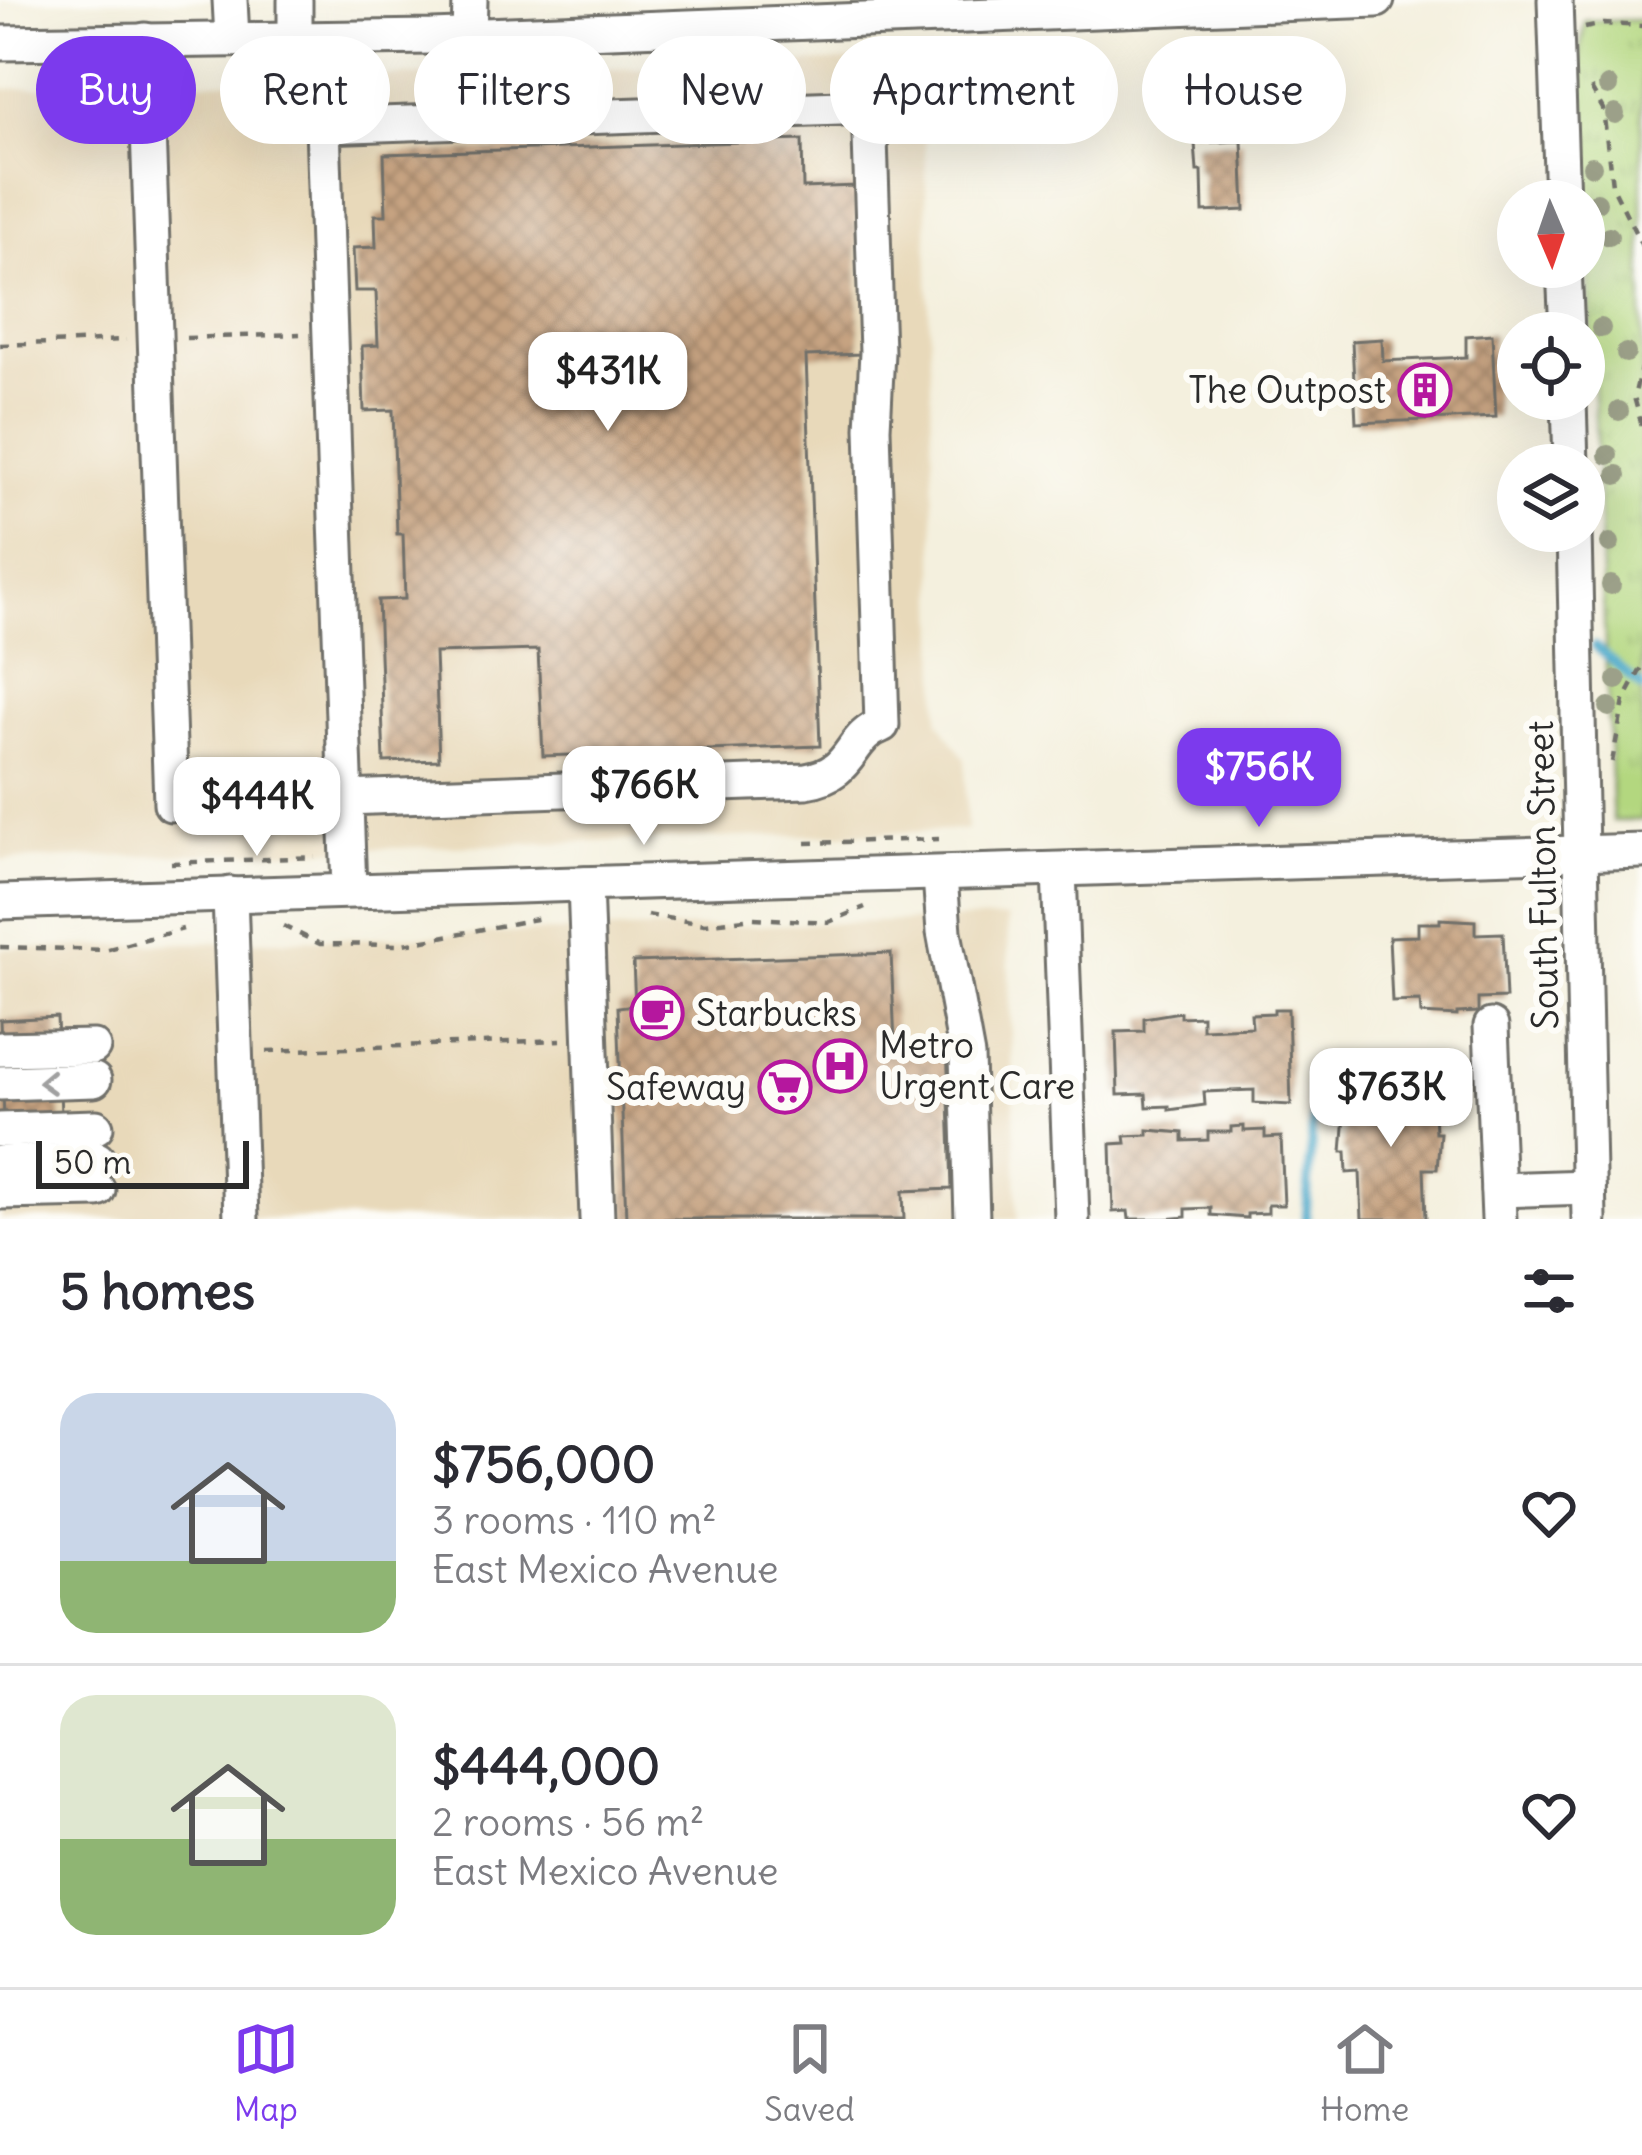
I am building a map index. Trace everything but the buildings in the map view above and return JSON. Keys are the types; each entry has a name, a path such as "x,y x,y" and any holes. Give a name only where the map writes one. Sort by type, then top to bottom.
{"street":[{"path":"230,0 232,36"},
{"path":"295,0 295,36"},
{"path":"470,0 470,36 652,15 1377,0"},
{"path":"1555,0 1561,180"},
{"path":"0,43 36,42"},
{"path":"346,797 806,781 832,775 862,737 882,725 869,107 323,126 349,890"},
{"path":"149,144 171,804"},
{"name":"South Fulton Street","path":"1575,552 1589,1203"},
{"path":"0,902 1642,851"},
{"path":"1059,870 1072,1219"},
{"path":"940,875 944,932 968,1069 972,1219"},
{"path":"585,884 597,1219"},
{"path":"230,894 241,1219"},
{"path":"1491,1026 1498,1204 1589,1203"},
{"path":"0,1049 94,1064 0,1083"},
{"path":"0,1130 97,1159"},
{"path":"0,1163 97,1159"},
{"path":"0,1192 97,1159"}],"path":[{"path":"1581,46 1585,28 1595,24 1642,26"},
{"path":"1587,82 1603,109 1612,185 1642,246"},
{"path":"1642,364 1634,397 1642,426"},
{"path":"1611,780 1624,701 1642,667"},
{"path":"635,914 705,924 752,918 822,922 871,905"},
{"path":"0,947 105,950 179,930 274,924 320,944 399,945 540,918 586,920"},
{"path":"236,1052 591,1039"}],"shaded area":[{"path":"830,62 830,144 925,144 939,721 965,760 967,830 0,860 0,89 36,88 36,144 196,144 196,83 220,82 220,144 390,144 390,76 414,76 414,144 613,144 613,69 637,68 637,144 806,144 806,63"},
{"path":"1007,918 1018,1219 0,1219 0,949"}],"green space":[{"path":"1642,20 1642,820 1613,821 1601,552 1605,552 1605,444 1596,444 1595,420 1605,420 1605,312 1590,312 1589,288 1605,288 1605,180 1584,180 1579,58 1585,21"}],"waterway":[{"path":"1595,646 1642,688"},
{"path":"1306,1219 1313,1117"}],"place":[{"name":"The Outpost","path":"1425,390"},
{"name":"Starbucks","path":"657,1013"},
{"name":"Metro Urgent Care","path":"840,1066"},
{"name":"Safeway","path":"785,1087"}]}
